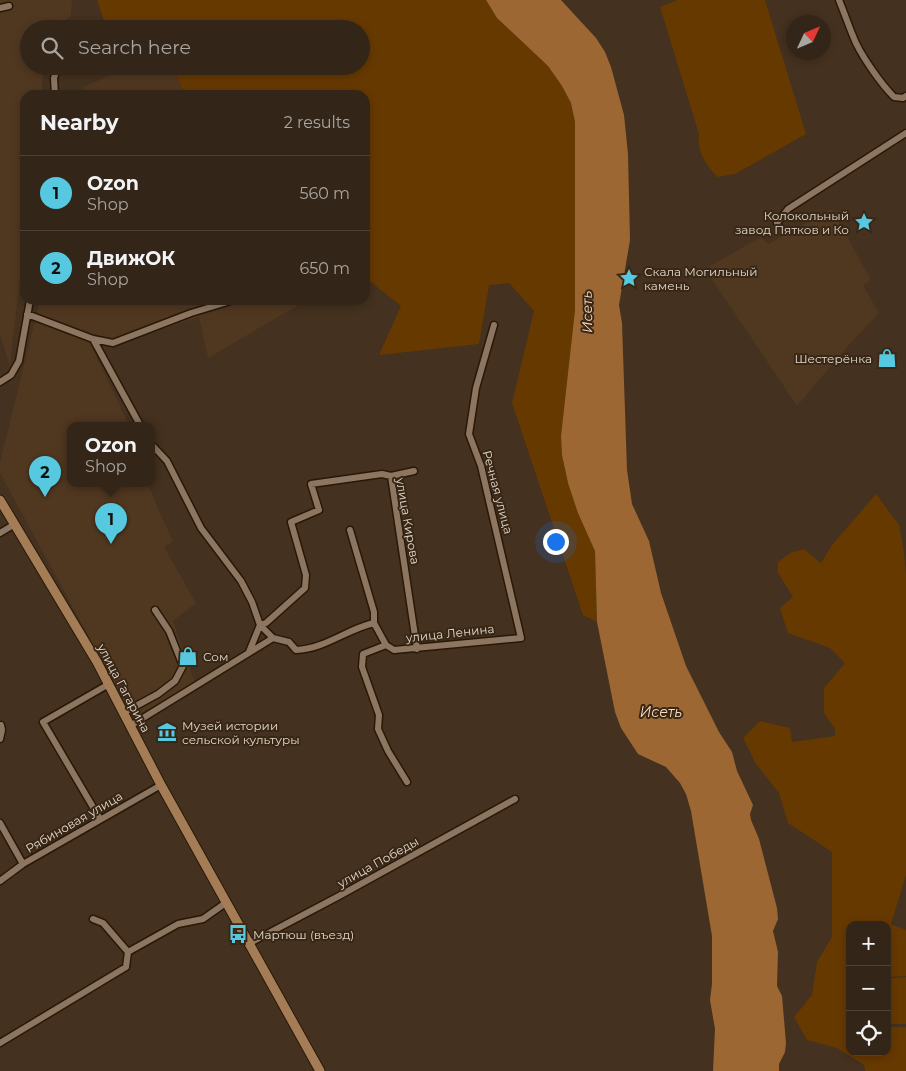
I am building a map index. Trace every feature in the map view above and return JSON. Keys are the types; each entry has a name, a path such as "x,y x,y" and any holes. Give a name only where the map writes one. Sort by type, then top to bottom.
{"main road":[{"name":"улица Гагарина","path":"1,505 15,524 89,648 161,786 320,1071"}],"street":[{"path":"838,0 849,22 853,37 872,69 894,97 904,97"},
{"path":"0,8 9,6"},
{"path":"55,75 55,90"},
{"path":"777,222 788,209 906,133"},
{"path":"0,382 11,375 19,361 29,305"},
{"path":"27,314 93,340 113,343 191,313 217,305"},
{"name":"Речная улица","path":"494,325 476,388 469,434 481,466 522,638"},
{"path":"93,340 138,422"},
{"path":"155,448 167,461 202,528 241,581 252,602 260,625 273,638 289,642 296,650 310,650 364,625 374,623"},
{"path":"391,476 414,471"},
{"name":"улица Кирова","path":"260,625 266,623 305,588 306,575 291,522 319,510 311,484 382,474 391,476 417,648"},
{"path":"0,532 15,524"},
{"path":"350,530 374,612 374,623 386,645 364,654 362,667 379,715 378,729 388,751 407,782"},
{"path":"123,713 158,694 176,681 183,666 169,631 155,610"},
{"path":"249,652 260,625"},
{"path":"130,726 273,638"},
{"name":"улица Ленина","path":"386,645 394,650 522,638"},
{"path":"100,819 43,722 108,684"},
{"path":"0,739 1,725"},
{"name":"Рябиновая улица","path":"0,881 23,864 161,786"},
{"name":"улица Победы","path":"250,943 515,798"},
{"path":"0,824 23,864"},
{"path":"128,952 178,924 203,919 227,902"},
{"path":"0,1043 126,967 128,952 103,923 93,919"}],"shaded area":[{"path":"0,0 72,0 71,16 66,20 20,20 20,75 43,75 42,90 20,90 20,278 10,366 0,335"},
{"path":"97,0 486,0 497,18 548,66 571,103 575,122 575,310 561,436 562,455 568,483 595,551 597,622 583,615 512,403 534,311 509,283 489,285 479,344 379,355 401,306 370,281 370,90 183,90 176,75 370,75 370,20 104,20"},
{"path":"677,0 765,0 806,134 735,174 717,177 709,168 700,152 699,134 660,7"},
{"path":"111,75 176,75 183,90 84,90 83,87"},
{"path":"832,209 871,280 863,285 879,313 846,348 797,406 705,269 761,237 768,244"},
{"path":"39,305 299,305 208,358 199,317 116,345 91,345 128,422 67,422 67,487 149,487 173,542 164,547 196,603 173,621 195,683 133,718 0,473 0,463"},
{"path":"876,494 899,525 906,575 906,875 891,924 891,921 846,921 846,1054 837,1048 807,1040 794,1017 812,995 817,962 832,937 832,852 788,823 779,793 756,764 743,738 760,721 790,728 792,742 835,736 835,729 824,713 824,688 845,663 830,648 788,633 780,608 793,597 778,573 778,562 790,553 804,549 821,563 832,545"},
{"path":"891,924 906,930 906,976 891,977"},
{"path":"906,977 906,1024 891,1024 891,979"},
{"path":"891,1027 906,1027 906,1071 865,1071 864,1065 850,1056 891,1056"}],"water":[{"name":"Исеть","path":"486,0 561,0 596,38 605,52 611,67 624,115 628,154 630,240 619,305 622,323 627,470 632,504 649,541 661,593 686,666 719,732 732,752 737,771 753,805 750,814 751,820 759,839 777,908 778,919 773,931 778,952 777,986 782,996 786,1043 785,1052 779,1064 779,1071 713,1071 715,1029 710,1000 712,936 691,811 686,794 680,783 666,767 638,754 621,728 615,712 597,622 595,551 578,513 568,483 562,455 561,436 575,310 575,122 571,103 548,66 497,18"}],"place":[{"name":"Колокольный завод Пятков и Ко","path":"864,222"},
{"name":"Скала Могильный камень","path":"629,278"},
{"name":"Шестерёнка","path":"887,358"},
{"name":"ДвижОК","path":"45,497"},
{"name":"Ozon","path":"111,544"},
{"name":"Сом","path":"188,656"},
{"name":"Музей истории сельской культуры","path":"167,732"},
{"name":"Мартюш (въезд)","path":"238,934"}]}
